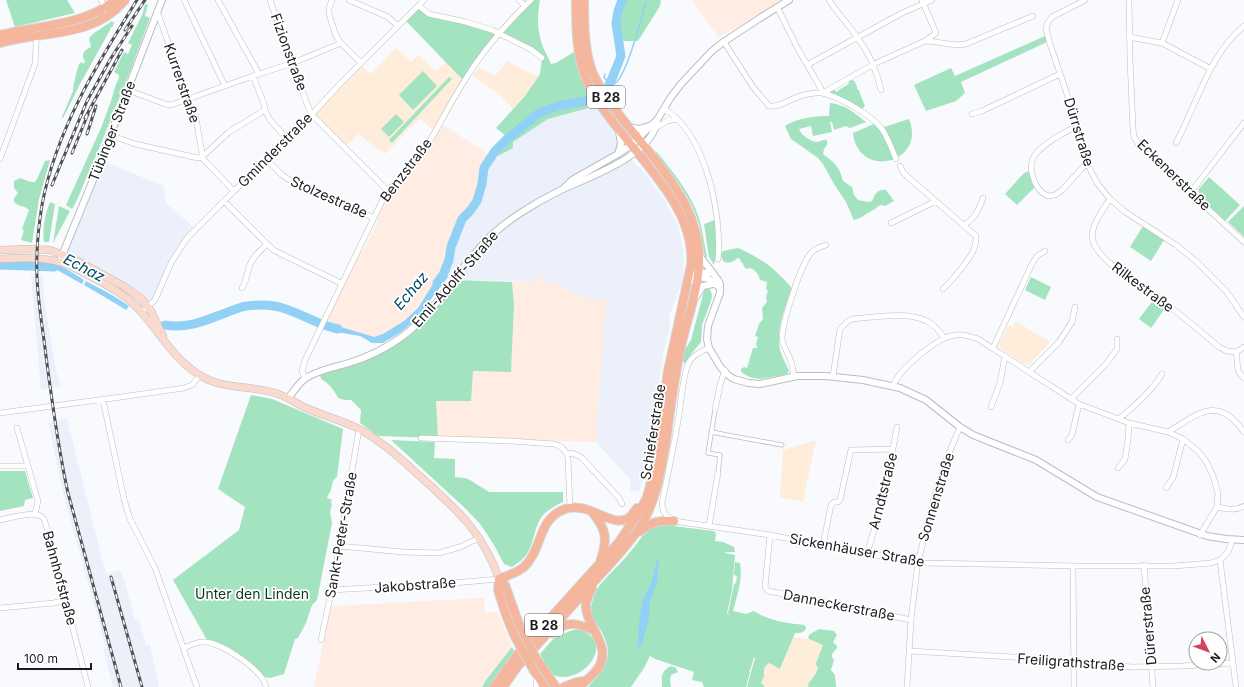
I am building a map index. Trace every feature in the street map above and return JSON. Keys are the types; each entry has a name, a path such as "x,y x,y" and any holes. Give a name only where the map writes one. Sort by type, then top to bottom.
{"main road":[{"path":"0,35 81,18 104,8 116,0"},
{"path":"104,8 117,8 125,0"},
{"name":"B 28","path":"576,0 579,56 587,80 598,101 634,148"},
{"name":"B 28","path":"584,0 586,43 593,71 601,89 641,142"},
{"path":"0,43 57,34 94,23 104,8"},
{"path":"571,34 576,22"},
{"name":"Schieferstraße","path":"503,687 518,666 634,536 647,514 656,489 662,463 679,354 698,275 699,255 698,241 689,213 677,190 641,142"},
{"name":"Schieferstraße","path":"494,687 517,655 620,542 638,515 647,497 654,471 668,371 688,283 691,265 691,251 688,234 682,218 669,195 634,148"},
{"path":"648,167 656,161"},
{"path":"0,250 50,250 82,272 121,294 142,312 166,344 180,359 200,375 220,384 276,393 307,409 359,429 380,442 459,512 470,525 491,559 499,578 505,585 520,627 536,658 556,687"},
{"path":"0,259 61,258 76,260 132,291 141,298 157,323 166,344"},
{"path":"499,578 516,572 525,565 536,551 544,527 555,514 570,508 583,508 615,520 622,521 630,517 636,509 648,479 654,471"},
{"path":"590,510 602,526 606,540 598,567"},
{"path":"634,536 647,526 661,520 674,521"},
{"path":"499,578 498,590 514,635 545,687"},
{"path":"564,687 577,682 582,684 595,672 601,663 602,645 588,616 586,608 587,599 594,582"},
{"path":"537,645 554,630 568,624 581,625 595,631"}],"street":[{"name":"Tübinger Straße","path":"61,258 85,202 162,0"},
{"path":"184,0 225,86"},
{"path":"218,0 256,75 264,104 264,110 274,126 288,140"},
{"name":"Fizionstraße","path":"270,0 312,114 388,191"},
{"path":"332,0 328,14 336,36 361,63"},
{"path":"348,0 388,17 398,26"},
{"name":"Gminderstraße","path":"142,312 155,300 171,263 185,242 234,191 288,140 361,63 424,0"},
{"path":"518,0 524,6"},
{"name":"Benzstraße","path":"305,378 302,373 302,368 341,284 388,191 423,152 466,78 483,53 499,33 531,0"},
{"path":"634,148 656,124 681,84 711,52 789,0"},
{"path":"829,0 840,17 858,38 874,64 881,90"},
{"path":"807,65 923,2 932,0"},
{"name":"Dürrstraße","path":"1085,0 1054,16 1047,24 1046,28 1087,163 1097,182 1110,199 1124,211 1176,245 1197,262 1226,291 1244,317"},
{"name":"Eckenerstraße","path":"1129,0 1129,37 1134,137 1142,148 1244,242"},
{"path":"1162,43 1178,0"},
{"path":"724,42 753,87 769,106 775,106 801,95 823,93 874,64 925,41 936,33 923,2"},
{"path":"419,6 430,14 466,22 499,33 532,50 542,58"},
{"path":"777,7 823,93 851,105 873,120 882,130 896,159"},
{"name":"Kurrerstraße","path":"157,11 188,98 195,113 202,157"},
{"path":"925,41 958,46 1033,16"},
{"path":"1176,143 1211,69 1230,39 1244,26"},
{"path":"0,159 35,64 37,28"},
{"path":"1129,37 1162,43 1211,69"},
{"path":"128,90 167,105 293,63 341,43"},
{"path":"972,114 982,111 1060,74"},
{"path":"664,109 677,119 688,132 702,158 717,216 718,259"},
{"path":"110,136 142,146 194,157 202,157 232,129 264,110"},
{"path":"629,127 643,128 677,119"},
{"path":"1191,192 1244,123"},
{"path":"1077,126 1040,148 1034,155 1031,163 1031,171 1039,190 1048,196 1055,195 1062,190 1087,163"},
{"path":"619,129 621,141 618,154 621,155 624,160"},
{"name":"Emil-Adolff-Straße","path":"561,190 572,180 618,154 634,148"},
{"name":"Emil-Adolff-Straße","path":"288,398 305,378 323,370 369,356 403,336 428,313 476,252 495,232 526,210 561,190 576,185 624,160 634,148"},
{"path":"202,157 205,162 234,191"},
{"name":"Stolzestraße","path":"267,160 282,175 291,181 374,218"},
{"path":"900,166 905,174 976,236 975,248 955,276 943,289"},
{"path":"964,225 969,222 979,211 983,198"},
{"name":"Rilkestraße","path":"1110,199 1096,222 1093,230 1093,241 1098,251 1115,267 1168,305 1219,347 1227,351 1236,352"},
{"path":"224,201 275,251 341,284"},
{"path":"891,223 936,201"},
{"path":"242,288 245,284 251,262 267,244"},
{"path":"794,377 791,361 782,339 783,330 793,293 804,264 812,252 818,248 826,246"},
{"path":"993,348 1032,264 1037,256 1045,251"},
{"path":"699,255 718,280 720,288 719,297 708,326 710,348 717,361 725,370 742,381 767,384 794,377 811,375 863,380 893,386 926,400 960,427 981,439 1036,460 1097,497 1200,534 1215,538 1244,540"},
{"path":"691,265 698,275 709,280 720,288"},
{"path":"688,283 705,271 713,273"},
{"path":"693,300 703,286 713,284"},
{"path":"1029,372 1059,342 1072,322 1075,307"},
{"path":"833,376 840,329 848,321 853,319 890,316 918,318 926,320 933,325 944,338"},
{"path":"893,386 894,382 902,371 925,350 944,338 956,334 978,339 1079,404 1129,423 1168,432 1183,439 1199,452 1210,469 1218,493 1217,507 1200,534"},
{"path":"1071,399 1106,364 1117,349 1117,339"},
{"path":"1244,347 1236,352 1237,370 1244,378"},
{"path":"674,521 665,515 662,508 662,503 674,443 685,374 692,359 699,352 710,348"},
{"path":"991,407 1000,383 1005,356"},
{"path":"709,526 720,456 708,453 715,410 725,370"},
{"path":"1119,419 1144,397 1155,385 1162,374"},
{"path":"0,413 184,388 192,385 200,375"},
{"path":"104,400 124,499 130,519 155,568 197,687"},
{"path":"1068,440 1072,435 1079,404"},
{"path":"1168,432 1198,414 1211,410 1222,412 1230,417 1244,432"},
{"path":"1118,468 1125,459 1129,423"},
{"name":"Arndtstraße","path":"867,554 884,496 897,427"},
{"name":"Sonnenstraße","path":"907,687 908,651 918,562 934,498 946,460 960,427"},
{"name":"Bahnhofstraße","path":"17,428 38,501 35,514 42,518 46,524 88,687"},
{"name":"Sankt-Peter-Straße","path":"321,640 359,429"},
{"path":"711,432 782,445"},
{"path":"421,438 554,444 563,448 567,454 570,508"},
{"path":"1166,488 1173,478 1183,439"},
{"path":"823,545 831,505 840,500 851,450 893,449"},
{"path":"567,454 575,453 581,457 619,498 622,504"},
{"path":"0,466 27,466"},
{"path":"1217,507 1229,510 1244,506"},
{"path":"0,520 35,514"},
{"name":"Sickenhäuser Straße","path":"674,521 770,535 867,554 918,562 1074,566 1144,566 1187,565 1211,563 1220,560"},
{"name":"Danneckerstraße","path":"770,535 765,588 768,591 911,620"},
{"path":"339,546 428,553 443,552 460,548 479,538"},
{"path":"1232,540 1228,552 1220,560 1236,687"},
{"path":"1074,566 1074,687"},
{"name":"Dürerstraße","path":"1144,566 1153,687"},
{"name":"Jakobstraße","path":"331,590 440,584 499,578"},
{"path":"3,608 54,603 66,600"},
{"path":"184,648 199,642 210,643 231,652 261,676 266,687"},
{"name":"Freiligrathstraße","path":"908,651 1113,666 1152,667 1233,663"},
{"path":"535,672 536,687"}],"shaded area":[{"path":"692,0 782,0 718,37"},
{"path":"396,48 411,62 418,55 436,71 446,62 464,81 435,132 420,118 385,154 358,134 348,144 346,149 311,114 360,64 371,74"},
{"path":"507,61 538,77 525,96 513,109 499,94 473,76 479,67 495,76"},
{"path":"596,106 615,134 615,139 635,164 641,168 666,202 679,228 683,249 684,265 682,283 669,316 670,329 664,349 647,465 639,492 630,490 630,479 596,442 606,300 587,298 576,294 562,288 557,282 552,285 546,282 530,281 454,280 443,274 462,220 471,212 478,201 483,184 485,169 495,152 499,156 513,142 548,119"},
{"path":"440,123 491,156 484,168 482,184 476,201 470,211 461,219 450,247 448,260 442,275 418,307 404,321 381,336 374,338 352,331 325,319 352,261 363,251 378,220 382,200 412,165"},
{"path":"105,162 164,186 166,203 196,229 185,241 151,304 140,291 67,251"},
{"path":"542,275 546,282 550,280 552,285 557,282 562,288 576,294 587,298 606,299 596,442 438,438 436,401 443,400 473,371 511,372 514,306 512,282 530,281"},
{"path":"31,276 43,276 44,299 56,370 61,387 41,389"},
{"path":"1016,321 1050,342 1029,365 1022,363 998,346 1009,325 1012,327"},
{"path":"67,418 106,574 120,570 125,582 135,620 139,619 146,646 150,645 159,687 113,687 103,649 106,648 63,493 48,423"},
{"path":"816,440 803,502 780,497 783,450"},
{"path":"484,598 485,613 497,611 512,647 482,687 314,687 331,606"},
{"path":"793,637 809,639 823,645 816,663 818,667 817,670 809,682 808,687 757,687 764,668 769,664 781,669"}],"green space":[{"path":"6,0 67,0 75,13 15,27"},
{"path":"531,0 540,0 538,18 540,36 551,64 556,63 574,52 581,78 596,106 548,119 513,142 513,148 498,156 494,151 507,137 496,128 525,96 540,74 542,58 499,33"},
{"path":"618,0 661,0 660,6 638,41 615,41 614,25"},
{"path":"145,4 148,5 145,16 150,18 96,156 72,209 66,205 101,128 119,78 119,75 114,72 124,52 128,54 132,45 128,43 142,15"},
{"path":"419,6 426,12 499,33 464,81 405,20"},
{"path":"112,21 114,23 112,28 111,27 63,118 62,117 73,91 79,64 82,62 84,64 84,53 91,47 89,38"},
{"path":"1045,36 1047,42 961,82 965,93 956,101 926,111 914,85 951,68 955,76"},
{"path":"423,71 437,86 413,110 399,95"},
{"path":"449,77 452,79 392,143 389,140"},
{"path":"851,79 855,82 865,106 862,109 829,92 834,89 836,92 846,86"},
{"path":"830,103 845,107 866,122 850,128 846,126 834,130 832,122 830,122 832,132 813,136 811,126 799,129 800,131 806,138 815,142 827,140 827,145 823,154 836,165 843,181 852,187 854,195 858,200 869,202 872,201 877,192 886,190 894,201 885,206 878,206 854,220 846,202 823,164 818,158 791,139 785,126 806,118 829,116"},
{"path":"396,114 404,122 389,137 381,129"},
{"path":"909,119 912,134 909,147 901,156 890,160 878,161 866,157 858,148 853,133 874,124 881,128"},
{"path":"656,151 669,167 691,200 699,218 707,257 705,258 697,216 681,187 655,152"},
{"path":"50,160 39,199 32,243 21,240 24,230 22,229 29,210 14,202 14,198 18,193 14,188 14,181 20,178 35,182 45,161"},
{"path":"1030,171 1036,186 1017,205 1005,194 1024,173"},
{"path":"1209,177 1240,205 1225,221 1202,200 1198,190"},
{"path":"50,202 55,204 49,242 44,242 44,222"},
{"path":"59,206 70,211 53,243"},
{"path":"1244,206 1244,237 1228,222"},
{"path":"715,220 716,252 714,265 709,257 704,224"},
{"path":"1143,226 1164,240 1151,261 1130,247"},
{"path":"738,248 755,256 768,265 792,288 780,326 779,334 780,350 789,371 787,374 760,379 749,377 741,372 741,369 744,367 747,368 753,348 757,348 756,343 758,337 755,336 759,324 763,319 762,308 767,302 766,297 768,291 766,289 767,282 760,280 758,274 753,269 746,269 739,258 729,263 723,261 721,255 723,251"},
{"path":"1031,277 1051,287 1045,300 1025,290"},
{"path":"454,280 512,282 514,305 511,372 473,371 471,401 436,401 438,438 378,436 360,423 361,410 351,400 338,398 331,387 321,379 320,375 329,369 357,360 403,336"},
{"path":"706,289 711,291 712,296 702,325 701,342 686,363 682,362 684,351 691,340 704,291"},
{"path":"1154,299 1166,307 1151,328 1139,319"},
{"name":"Unter den Linden","path":"251,395 272,399 343,429 337,477 333,481 327,498 332,500 331,502 329,501 332,504 330,512 332,523 317,600 312,605 306,623 298,638 295,639 284,674 270,678 261,676 244,661 207,640 173,580 239,530 245,507 218,489"},
{"path":"391,440 435,442 434,458 455,459 455,477 470,480 489,492 563,492 563,502 544,514 538,523 528,552 523,559 512,567 504,564 481,525 466,509"},
{"path":"0,471 25,471 33,498 25,500 24,506 0,511"},
{"path":"665,525 714,531 716,534 715,541 723,542 734,547 735,552 725,553 735,555 732,590 727,613 730,616 728,613 737,576 734,575 735,562 740,563 741,575 733,611 746,614 754,611 772,619 804,625 806,627 803,632 795,633 780,669 769,663 764,668 764,676 761,683 765,687 747,687 755,658 754,657 750,671 748,671 750,672 746,687 704,687 702,682 692,680 694,672 650,656 631,687 588,687 600,673 607,660 608,653 605,638 591,612 596,591 645,533 654,528"},
{"path":"579,629 590,635 596,644 596,653 591,662 584,669 574,675 564,677 554,675 540,654 554,638"},
{"path":"819,629 834,631 837,635 833,642 837,648 832,654 834,660 831,670 835,675 836,687 808,687 809,682 816,673 818,667 816,663 823,645 809,639 808,637 810,634"},
{"path":"512,647 514,651 489,687 482,687 486,680"},
{"path":"671,666 676,668 678,672 671,675 671,687 662,687 663,672"}],"water":[{"path":"43,263 59,266 84,280 82,284 57,270 43,269"},
{"path":"442,274 448,277 416,319 401,332 383,343 372,343 360,336 325,330 328,323 374,337 383,334 404,321 418,308 435,281 438,281"},
{"path":"86,281 129,306 126,310 84,285"},
{"path":"659,559 657,583 650,601 649,618 642,645 637,648 640,614 643,600 651,583 657,560"}],"waterway":[{"name":"Echaz","path":"607,89 621,56 616,23 622,0"},
{"path":"614,84 619,79 628,60 646,3"},
{"path":"605,74 604,77 607,81"},
{"name":"Echaz","path":"437,283 443,275 449,260 451,247 462,219 477,201 482,184 484,168 495,151 507,139 539,113 558,106 590,100"},
{"name":"Echaz","path":"0,265 54,267"},
{"name":"Echaz","path":"165,325 175,326 195,324 244,306 263,305 283,308 328,327 338,329"}],"railway":[{"path":"121,687 64,476 41,317 37,259 38,232 42,205 48,177 57,150 93,73 137,0"},
{"path":"125,30 145,0"},
{"path":"52,185 87,101 111,58 132,26"},
{"path":"85,118 122,50"},
{"path":"87,134 96,106"},
{"path":"72,153 88,114"},
{"path":"111,577 142,687"}]}
